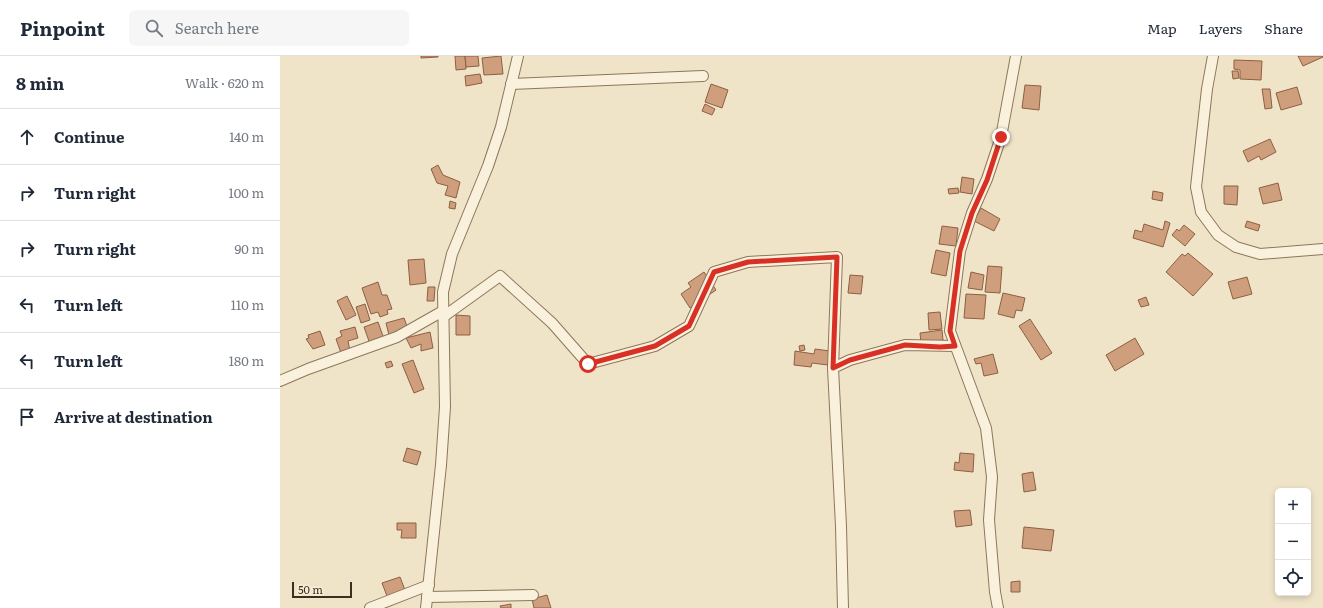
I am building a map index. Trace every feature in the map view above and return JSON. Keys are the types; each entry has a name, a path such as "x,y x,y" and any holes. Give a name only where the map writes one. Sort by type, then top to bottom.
{"street":[{"path":"426,608 441,465 445,407 443,292 452,254 485,174 501,127 518,56"},
{"path":"998,608 995,592 989,520 992,477 986,428 950,331 960,251 972,213 987,180 1001,137 1016,56"},
{"path":"1213,56 1206,96 1196,187 1201,212 1218,234 1236,248 1260,254 1323,249"},
{"path":"511,84 703,76"},
{"path":"280,381 308,368 397,337 443,314 500,276 552,322 588,364 655,346 689,326 714,272 748,262 837,257 833,368 841,526 842,608"},
{"path":"833,368 850,360 905,345 940,347 955,346"},
{"path":"370,608 429,585"},
{"path":"427,597 533,596"}],"building":[{"path":"421,56 438,56 438,57 421,58"},
{"path":"455,56 465,56 466,69 456,70"},
{"path":"465,56 478,56 479,66 466,67"},
{"path":"501,56 503,74 484,75 482,58"},
{"path":"1298,56 1323,56 1323,57 1303,66"},
{"path":"1234,60 1262,61 1261,80 1240,79 1240,70 1234,69"},
{"path":"1232,71 1238,71 1239,78 1233,79"},
{"path":"480,74 482,83 466,86 465,76"},
{"path":"711,84 728,90 722,108 705,102"},
{"path":"1025,85 1041,86 1039,110 1022,108"},
{"path":"1297,87 1302,104 1281,110 1276,93"},
{"path":"1262,89 1270,89 1272,108 1265,109"},
{"path":"705,104 715,109 712,115 702,111"},
{"path":"1270,139 1276,152 1261,160 1259,156 1248,162 1243,151"},
{"path":"438,165 443,175 460,182 456,198 445,195 448,186 437,183 431,169"},
{"path":"962,177 974,179 972,194 960,192"},
{"path":"1278,183 1282,200 1263,204 1259,188"},
{"path":"1224,186 1238,186 1237,205 1224,204"},
{"path":"958,188 959,193 949,194 948,189"},
{"path":"1153,191 1163,193 1162,201 1152,199"},
{"path":"450,201 456,203 455,209 449,208"},
{"path":"981,208 1000,219 994,231 974,221"},
{"path":"1165,221 1170,223 1163,247 1133,238 1135,230 1142,232 1144,224 1163,230"},
{"path":"1247,221 1260,225 1258,231 1245,227"},
{"path":"1184,225 1195,234 1185,246 1172,235 1177,229 1179,231"},
{"path":"942,226 958,228 956,246 939,244"},
{"path":"936,250 950,253 946,276 931,273"},
{"path":"1188,253 1213,274 1193,296 1166,272 1182,254 1185,256"},
{"path":"424,259 426,283 410,285 408,260"},
{"path":"988,266 1002,267 1000,293 985,292"},
{"path":"704,272 716,290 690,308 681,294 691,287 688,283"},
{"path":"971,272 984,275 982,290 968,288"},
{"path":"850,275 863,276 861,294 848,293"},
{"path":"1247,277 1252,294 1233,299 1228,282"},
{"path":"378,282 382,295 387,295 392,309 387,310 388,314 380,317 378,312 371,314 362,288"},
{"path":"428,287 435,287 434,301 427,301"},
{"path":"1003,293 1025,298 1022,311 1016,310 1014,318 998,314"},
{"path":"966,294 986,295 984,319 964,318"},
{"path":"347,296 356,315 346,320 337,301"},
{"path":"1146,297 1149,305 1141,307 1138,300"},
{"path":"365,304 370,320 361,323 356,307"},
{"path":"940,312 942,329 929,330 928,313"},
{"path":"456,315 470,316 470,335 456,335"},
{"path":"404,318 408,329 389,335 386,323"},
{"path":"1030,319 1052,353 1041,360 1019,326"},
{"path":"378,322 384,339 370,344 364,327"},
{"path":"355,327 358,338 348,341 350,351 341,353 336,339 342,336 340,331"},
{"path":"942,330 943,340 921,343 920,333"},
{"path":"320,331 325,345 313,349 306,339 309,338 308,335"},
{"path":"430,332 433,348 421,351 421,344 411,348 406,338"},
{"path":"1135,338 1144,354 1115,371 1106,355"},
{"path":"804,345 805,350 800,351 799,346"},
{"path":"815,349 830,351 828,365 812,363 811,367 794,365 795,351 814,354"},
{"path":"993,354 998,373 984,376 981,363 976,364 974,359"},
{"path":"413,360 424,389 414,393 402,364"},
{"path":"391,361 393,366 387,368 385,363"},
{"path":"407,448 421,452 417,465 403,461"},
{"path":"960,453 974,454 973,472 954,470 955,462 959,463"},
{"path":"1033,472 1036,490 1024,492 1022,474"},
{"path":"970,510 972,525 956,527 954,511"},
{"path":"397,523 416,523 416,538 401,538 402,530 397,530"},
{"path":"1024,527 1054,530 1051,551 1022,548"},
{"path":"400,577 405,590 387,596 382,583"},
{"path":"1020,581 1020,592 1011,592 1011,582"},
{"path":"547,595 551,608 534,608 532,599"},
{"path":"511,604 511,608 501,608 500,606"}],"route":[{"path":"588,364 655,346 689,326 714,272 748,262 837,257 833,368 850,360 905,345 940,347 955,346 950,331 952,301 960,251 972,213 987,180 1001,137"}]}
